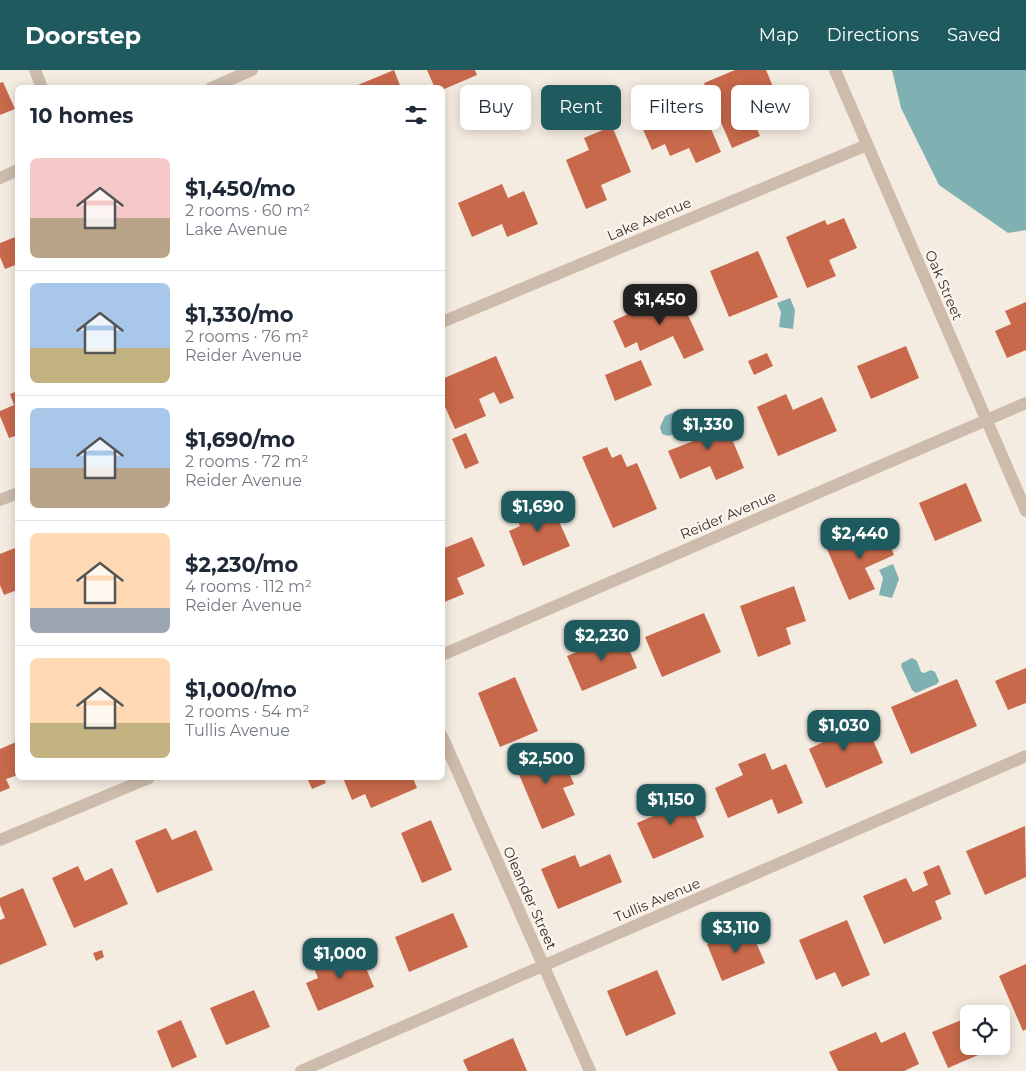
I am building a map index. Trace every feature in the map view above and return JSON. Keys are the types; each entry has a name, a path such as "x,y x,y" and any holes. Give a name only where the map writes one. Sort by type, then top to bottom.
{"street":[{"path":"35,70 41,85"},
{"path":"218,85 252,70"},
{"name":"Oak Street","path":"835,70 1026,511"},
{"name":"Lake Avenue","path":"445,321 867,145"},
{"path":"0,178 15,171"},
{"name":"Reider Avenue","path":"445,654 1026,404"},
{"path":"0,500 15,494"},
{"name":"Oleander Street","path":"445,743 590,1071"},
{"name":"Tullis Avenue","path":"301,1071 1026,756"},
{"path":"0,840 144,780"}],"water":[{"path":"892,70 1026,70 1026,230 1008,233 939,185 901,108"},
{"path":"790,298 795,310 793,329 779,327 781,312 777,303"},
{"path":"679,410 685,411 687,414 686,420 677,426 672,435 662,434 660,427 665,416"},
{"path":"893,564 899,579 892,598 879,595 883,578 879,570"},
{"path":"912,658 917,661 921,672 924,673 931,670 935,672 939,681 937,684 916,693 912,690 901,666 902,663"}],"building":[{"path":"394,70 400,85 358,85"},
{"path":"427,70 475,70 477,75 445,89 445,85 434,85"},
{"path":"735,70 766,70 772,85 731,85 731,130 757,130 760,136 732,148 721,122 721,85 705,85 704,83"},
{"path":"3,82 15,109 0,115 0,83"},
{"path":"603,130 614,130 631,172 601,185 607,200 586,209 566,160 589,150 584,138"},
{"path":"643,130 712,130 721,152 696,163 689,148 670,156 665,144 652,150"},
{"path":"502,184 508,198 524,191 538,224 507,237 502,224 472,237 458,203"},
{"path":"844,218 857,248 829,260 836,276 807,288 786,237 825,220 827,225"},
{"path":"15,237 15,265 5,269 0,257 0,243"},
{"path":"758,251 778,297 729,317 710,271"},
{"path":"677,291 704,350 684,359 673,336 640,351 637,342 625,348 613,321"},
{"path":"1026,302 1026,350 1007,358 995,331 1011,324 1005,311"},
{"path":"906,346 919,378 871,399 857,366"},
{"path":"767,353 773,366 754,375 748,361"},
{"path":"496,356 514,398 500,404 494,392 479,399 486,416 455,429 445,407 445,378"},
{"path":"641,360 652,385 615,401 605,375"},
{"path":"15,392 15,436 9,438 0,416 0,411 14,405 10,394"},
{"path":"786,394 793,410 822,397 837,431 778,456 757,407"},
{"path":"722,415 744,468 716,480 710,466 680,479 668,451 698,439 693,427"},
{"path":"466,433 479,463 465,469 452,439"},
{"path":"607,447 612,458 621,454 627,467 637,463 657,509 613,528 582,457"},
{"path":"966,483 982,521 935,541 919,503"},
{"path":"549,499 570,546 523,566 509,531 520,526 515,514"},
{"path":"881,525 894,555 865,568 875,589 849,600 827,549"},
{"path":"472,537 485,566 457,578 464,594 445,602 445,548"},
{"path":"15,548 15,591 4,595 0,585 0,554"},
{"path":"794,586 806,621 786,628 791,644 758,657 740,606"},
{"path":"704,613 721,652 662,677 645,637"},
{"path":"622,633 637,668 582,691 567,656"},
{"path":"1026,668 1026,703 1008,710 995,681"},
{"path":"515,677 538,731 500,747 478,693"},
{"path":"957,679 977,726 911,754 891,707"},
{"path":"850,714 859,735 869,731 883,763 826,788 809,749 825,741 819,727"},
{"path":"15,742 15,776 6,779 10,788 0,792 0,749"},
{"path":"548,745 555,760 562,757 574,784 563,788 575,815 542,829 513,760"},
{"path":"765,753 772,770 786,764 803,803 778,814 772,799 728,818 715,788 743,775 738,764"},
{"path":"308,780 325,780 326,783 312,789"},
{"path":"344,780 414,780 417,788 371,808 365,794 352,800"},
{"path":"684,790 704,837 653,859 637,823 658,814 653,803"},
{"path":"431,820 452,870 422,883 401,833"},
{"path":"1025,826 1026,877 985,895 966,851"},
{"path":"166,828 172,840 196,830 213,870 157,893 135,841"},
{"path":"610,854 622,882 558,909 541,869 575,855 580,867"},
{"path":"939,865 951,894 935,901 942,919 884,944 863,896 906,878 913,892 928,885 923,872"},
{"path":"78,866 85,881 112,868 128,904 74,928 52,878"},
{"path":"23,888 47,945 0,965 0,920 5,918 0,905 0,898"},
{"path":"453,913 468,947 409,972 395,937"},
{"path":"847,920 870,975 842,987 835,972 816,980 799,940"},
{"path":"749,926 765,963 722,981 707,944"},
{"path":"358,949 374,987 318,1011 306,983 318,978 314,968"},
{"path":"102,950 104,957 96,961 93,953"},
{"path":"1026,964 1026,1029 1023,1031 999,976"},
{"path":"657,970 676,1014 626,1036 607,991"},
{"path":"254,990 270,1027 226,1045 210,1008"},
{"path":"181,1020 197,1057 172,1068 157,1031"},
{"path":"960,1021 960,1055 978,1055 948,1068 932,1032"},
{"path":"876,1032 881,1043 905,1032 919,1064 904,1071 838,1071 829,1052"},
{"path":"513,1038 527,1071 468,1071 463,1060"}]}
